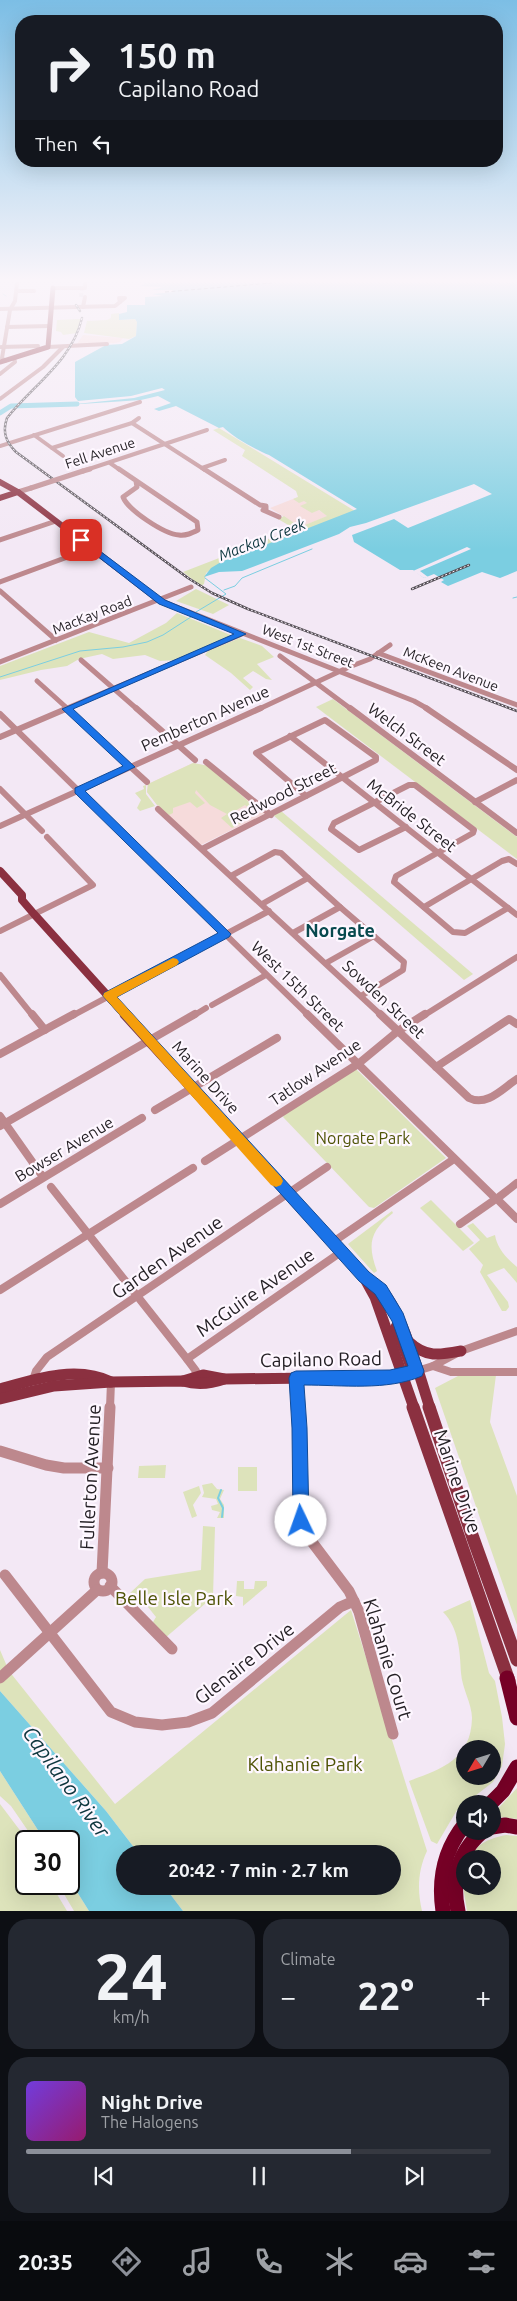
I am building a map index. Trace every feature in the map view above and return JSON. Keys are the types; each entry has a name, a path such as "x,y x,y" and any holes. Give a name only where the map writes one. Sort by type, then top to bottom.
{"highway":[{"path":"507,1678 517,1718"},
{"path":"499,1795 507,1787 517,1767"},
{"path":"501,1826 517,1827"},
{"path":"443,1911 440,1883 444,1859 449,1845 456,1836"},
{"path":"458,1911 455,1893 458,1866 468,1845 473,1840"}],"main road":[{"name":"West 1st Street","path":"0,482 18,492 159,600"},
{"name":"Fell Avenue","path":"0,498 18,492"},
{"name":"Marine Drive","path":"0,871 22,896 22,900 34,914 364,1277 380,1289 392,1306 407,1340 473,1538 517,1660"},
{"name":"Marine Drive","path":"0,880 16,898 22,900"},
{"name":"Marine Drive","path":"364,1277 375,1297 507,1678 517,1697"},
{"path":"375,1297 388,1311 397,1329 407,1360 412,1368 417,1371"},
{"path":"407,1340 418,1352 426,1355 437,1356 461,1351"},
{"name":"Capilano Road","path":"194,1375 212,1375 224,1379 390,1377 417,1371"},
{"name":"Capilano Road","path":"0,1389 33,1380 74,1374 104,1377 111,1382"},
{"path":"183,1381 194,1375"},
{"name":"Capilano Road","path":"0,1399 54,1386 104,1384 111,1382 183,1381 194,1384 214,1383 224,1379"},
{"path":"0,1393 28,1385 33,1380"}],"street":[{"path":"0,398 36,372"},
{"path":"0,446 140,402"},
{"path":"52,448 132,423 139,418"},
{"path":"132,423 260,505 258,508 266,509 279,517"},
{"name":"Fell Avenue","path":"18,492 207,430"},
{"path":"34,435 63,456"},
{"path":"202,468 225,460"},
{"path":"110,462 197,522 198,530 186,535 169,533 124,501 124,495 138,486 136,481"},
{"path":"131,491 153,492"},
{"path":"0,540 56,521"},
{"path":"0,582 92,548"},
{"name":"MacKay Road","path":"0,662 191,587"},
{"path":"0,592 56,640"},
{"name":"West 1st Street","path":"159,600 341,672 428,709 517,770"},
{"path":"0,736 242,634"},
{"name":"Pemberton Avenue","path":"0,826 341,672 358,662 376,656 390,645"},
{"name":"McKeen Avenue","path":"378,653 517,705"},
{"name":"Welch Street","path":"280,656 517,834"},
{"path":"82,660 195,760"},
{"path":"37,681 147,782"},
{"name":"West 15th Street","path":"0,714 517,1219"},
{"name":"Redwood Street","path":"202,849 376,760 376,757 328,721 322,721 290,736"},
{"path":"290,736 256,753 306,796"},
{"name":"McBride Street","path":"290,736 517,915"},
{"path":"206,762 271,815"},
{"path":"475,802 517,780"},
{"path":"406,827 359,850 331,829 334,823 374,802 409,785 415,785 474,830 470,835 395,878 396,884 453,932 465,933 508,908"},
{"path":"0,789 42,831"},
{"name":"Sowden Street","path":"158,808 473,1101 483,1101 517,1079"},
{"path":"0,931 93,885 47,837"},
{"path":"231,876 275,852 281,853 404,962 405,968 361,996"},
{"path":"424,907 506,859 517,864"},
{"path":"262,904 308,878"},
{"path":"293,933 340,907"},
{"path":"0,1054 269,911"},
{"path":"326,963 374,936"},
{"name":"Tatlow Avenue","path":"205,1161 358,1064 398,1031 517,957"},
{"path":"0,975 45,1030"},
{"path":"43,1177 2,1122 266,975"},
{"path":"436,1067 509,1019 517,1024"},
{"path":"155,1110 277,1038"},
{"name":"Bowser Avenue","path":"0,1204 142,1118"},
{"name":"McGuire Avenue","path":"333,1242 454,1159"},
{"name":"Garden Avenue","path":"33,1380 36,1371 47,1357 327,1167"},
{"path":"0,1290 193,1168"},
{"path":"460,1224 517,1183"},
{"path":"51,1187 187,1359 196,1371 194,1375"},
{"name":"McGuire Avenue","path":"187,1359 341,1252"},
{"path":"417,1371 433,1366 461,1351 517,1331"},
{"path":"433,1366 450,1372 517,1372"},
{"name":"Klahanie Court","path":"296,1378 300,1428 301,1521 309,1538 352,1597 364,1626 393,1734"},
{"name":"Fullerton Avenue","path":"102,1573 111,1382"},
{"path":"0,1452 64,1468 108,1468"},
{"path":"0,1678 97,1590 104,1591 110,1586 111,1578 107,1574 102,1573 95,1578 94,1584 97,1590"},
{"name":"Glenaire Drive","path":"6,1575 11,1585 50,1632 111,1712 123,1719 151,1725 191,1723 212,1713 352,1597"},
{"path":"110,1586 123,1596 156,1635 172,1649"}],"shaded area":[{"path":"298,497 328,516 300,527 270,508"},
{"path":"193,763 209,766 266,813 201,845 157,805 147,792 148,784"}],"green space":[{"path":"219,428 355,511 221,562 206,573 204,584 201,586 183,572 289,531 290,526 278,519 284,516 300,527 327,516 319,510 312,513 300,506 307,503 304,501 299,503 293,499 298,497 296,491 242,456 245,450 213,430"},
{"path":"196,589 229,605 213,614 176,601"},
{"path":"177,613 233,636 178,660 160,661 145,655 113,659 102,654 79,659 67,666 0,680 0,666 89,632 129,643 166,623"},
{"path":"240,638 262,646 274,657 257,664 272,680 266,679 253,671 243,678 253,687 250,690 231,673 205,655 208,651"},
{"path":"333,699 517,837 517,859 316,707"},
{"path":"193,763 209,766 259,811 255,814 245,805 235,811 242,817 239,819 243,822 232,828 221,818 227,814 210,805 196,790 195,793 205,803 197,808 190,802 173,808 173,813 169,815 158,807 159,805 147,792 148,784"},
{"path":"146,785 146,794 155,806 140,811 137,808 141,800 135,793 144,789 143,786"},
{"path":"281,811 473,974 464,980 273,815"},
{"name":"Norgate Park","path":"356,1069 446,1158 374,1208 369,1207 283,1117"},
{"path":"431,1200 474,1243 463,1251 420,1208"},
{"path":"392,1211 393,1213 375,1232 372,1253 377,1271 374,1273 348,1244"},
{"path":"473,1223 487,1238 495,1235 503,1253 517,1267 517,1283 504,1268 487,1275 508,1302 509,1307 506,1311 502,1311 480,1272 483,1265 469,1249 480,1240 467,1226"},
{"path":"496,1375 490,1422 517,1496 517,1625 435,1388 458,1376"},
{"path":"166,1465 165,1478 138,1478 139,1466"},
{"path":"238,1467 257,1467 257,1491 238,1491"},
{"path":"212,1483 217,1489 224,1490 220,1499 224,1505 224,1518 217,1518 220,1512 212,1510 211,1506 218,1504 216,1499 202,1497 204,1493 202,1485"},
{"path":"199,1486 201,1493 193,1505 197,1516 192,1518 183,1492"},
{"name":"Belle Isle Park","path":"203,1526 215,1527 213,1597 165,1638 153,1622 156,1617 144,1602 139,1605 129,1594 145,1579 201,1570"},
{"path":"237,1581 244,1581 244,1589 254,1589 255,1581 267,1581 267,1586 243,1606 243,1597 236,1596"},
{"path":"470,1600 489,1673 495,1681 502,1717 505,1744 501,1768 501,1740 467,1740 472,1718 462,1679 458,1641 448,1618 443,1612"},
{"name":"Klahanie Park","path":"351,1610 427,1851 419,1880 422,1911 183,1911 171,1895 401,1895 401,1845 132,1845 106,1811 0,1691 0,1650 9,1671 115,1804"},
{"path":"456,1757 456,1785 489,1785 476,1795 456,1795 456,1812 437,1844 431,1841 409,1781 443,1767"},
{"path":"0,1771 38,1830 27,1830 11,1806 0,1796"},
{"path":"517,1788 517,1819 501,1817 501,1805"},
{"path":"0,1804 20,1830 15,1830 15,1895 58,1895 67,1911 0,1911"},
{"path":"501,1836 517,1836 517,1911 467,1911 464,1895 501,1895 501,1850 475,1850 490,1840 501,1840"},
{"path":"65,1895 79,1895 89,1911 74,1911"}],"water":[{"path":"75,372 517,372 517,571 500,578 482,572 448,586 441,582 444,580 434,574 424,578 413,570 400,570 354,542 352,535 394,519 408,528 492,494 474,484 350,527 339,534 242,571 219,572 204,577 211,568 221,562 357,509 269,455 245,443 223,427 219,428 176,406 159,411 154,409 171,403 158,396 141,400 66,405 134,398 165,390 162,388 131,396 78,401 75,397"},
{"name":"Capilano River","path":"0,1691 106,1811 132,1845 116,1845 116,1895 171,1895 183,1911 89,1911 79,1895 80,1830 38,1830 0,1771"}],"pier":[{"path":"467,547 471,549 420,571 428,577 424,578 413,571"}],"waterway":[{"path":"0,413 11,406 77,404"},
{"path":"224,590 235,586 242,578 312,549"},
{"name":"Mackay Creek","path":"196,612 226,594 205,578"},
{"path":"513,598 517,597"},
{"name":"Mackay Creek","path":"0,677 80,651 123,647 147,642 163,635 194,615"},
{"path":"221,1490 218,1498 223,1508 222,1517"}],"railway":[{"path":"51,372 7,418 5,432 10,444 16,452 188,578 212,593 248,609 517,711"},
{"path":"412,589 469,565"}],"slow traffic":[{"path":"173,962 109,996 276,1181"}],"district":[{"name":"Norgate","path":"340,931"}],"route":[{"path":"81,540 162,602 242,634 67,709 130,767 79,790 226,934 109,996 364,1277 380,1289 398,1318 417,1371 390,1377 296,1378 300,1428 298,1438 298,1475 301,1521"}]}
